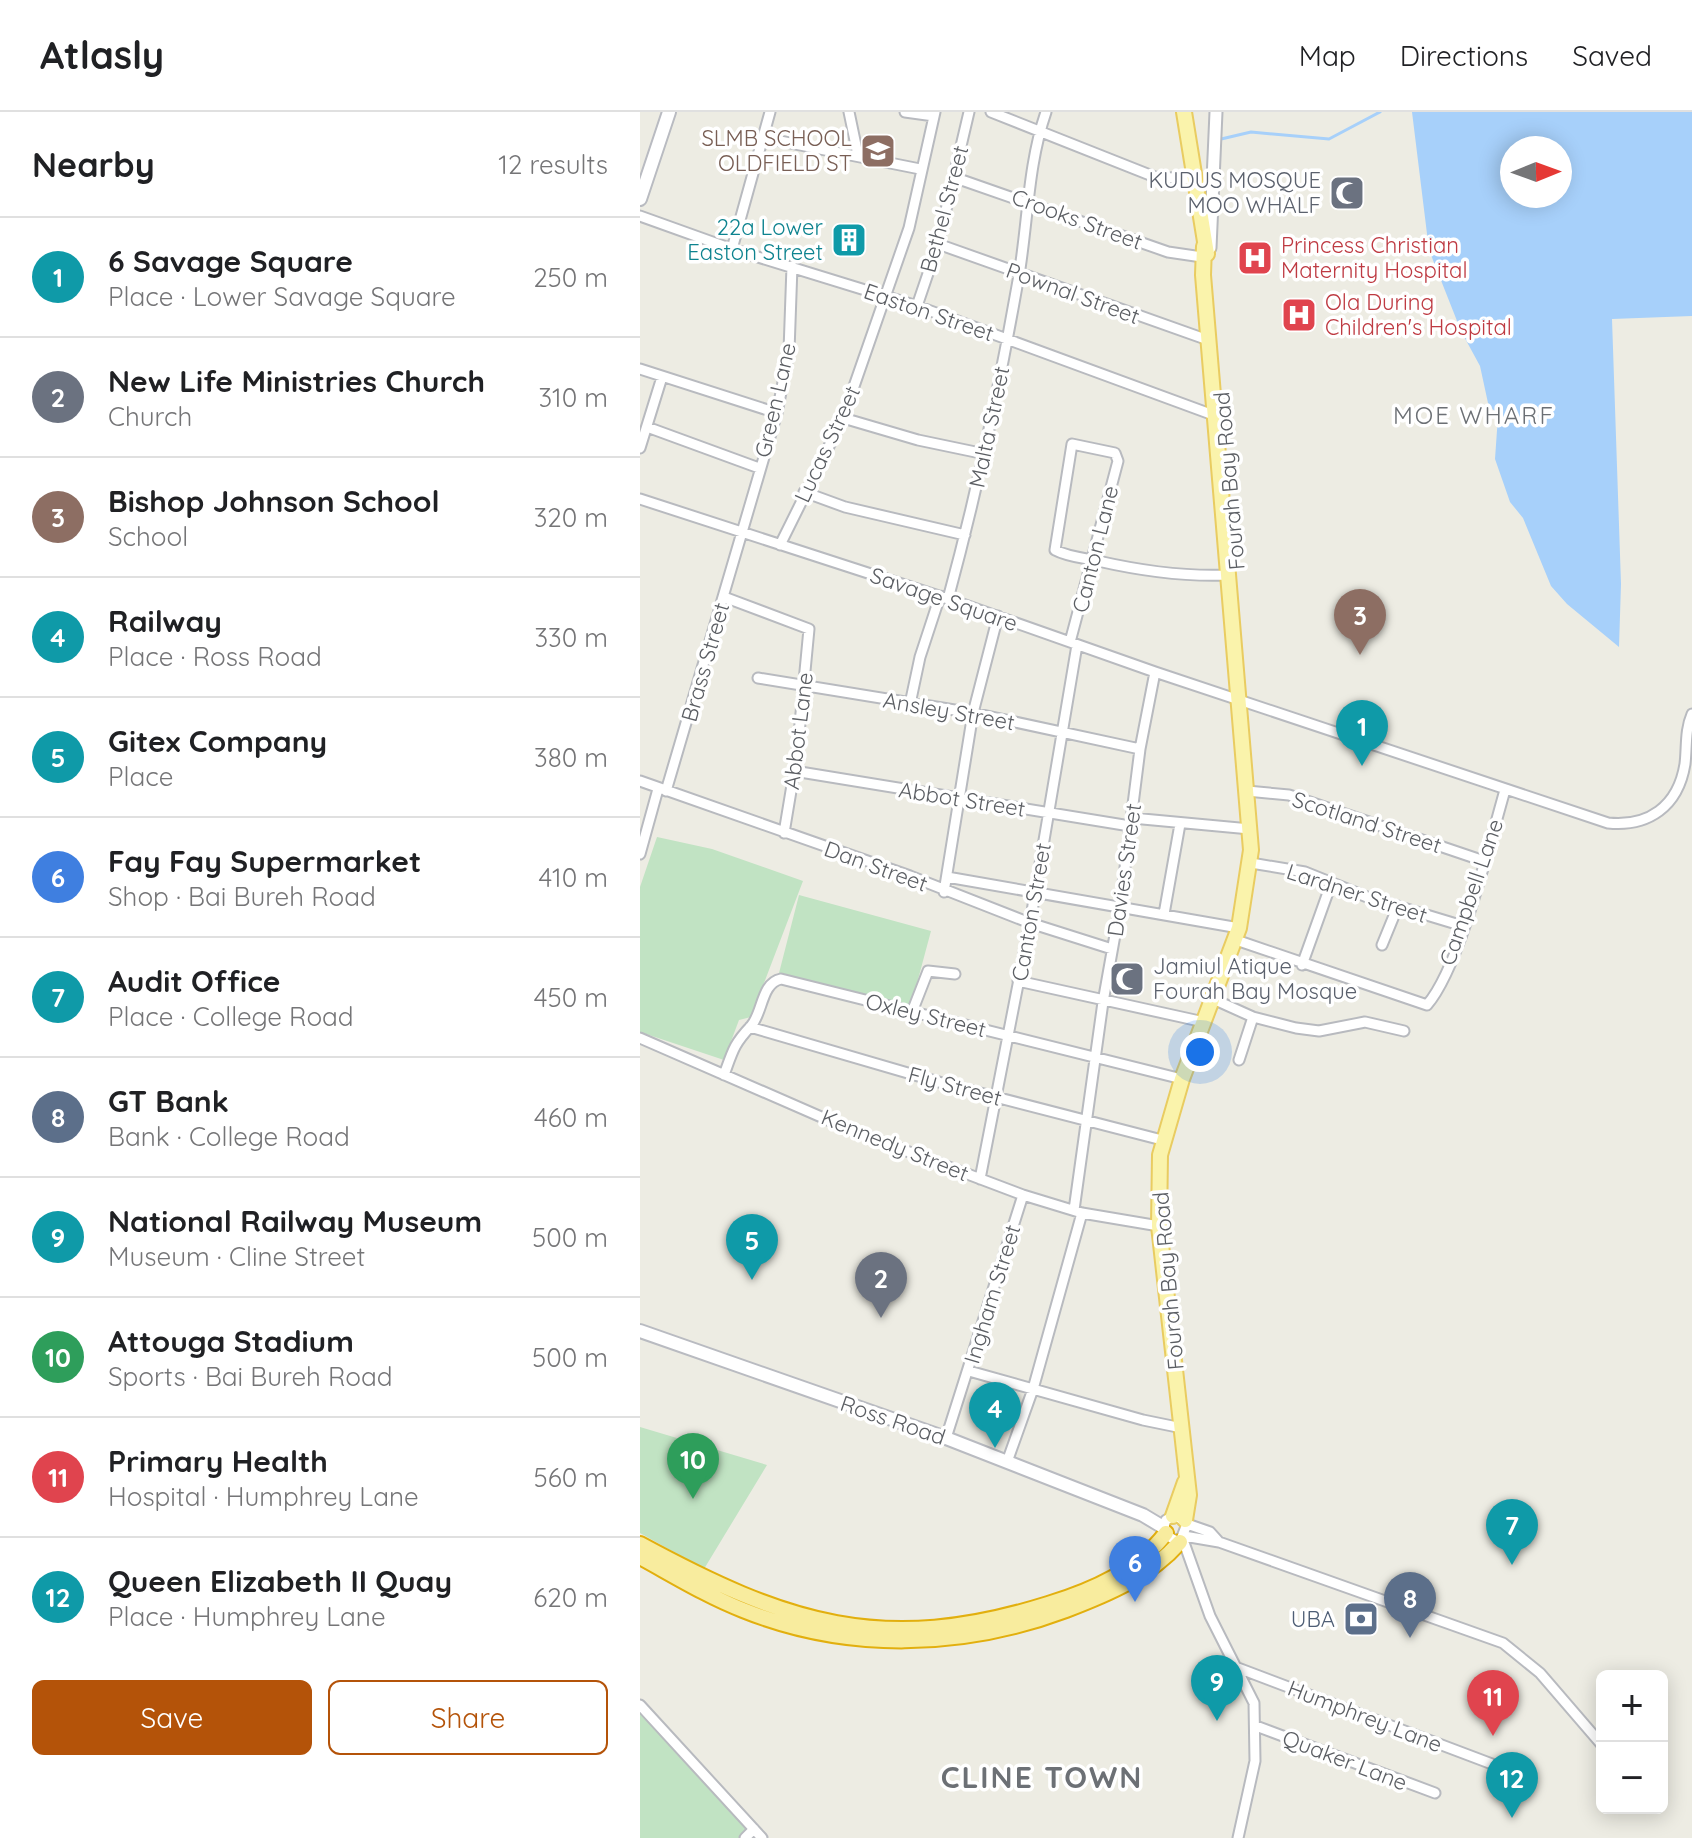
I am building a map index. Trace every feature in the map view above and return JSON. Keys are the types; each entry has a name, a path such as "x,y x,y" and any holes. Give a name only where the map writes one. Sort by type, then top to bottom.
{"highway":[{"path":"640,1544 727,1590 796,1614 855,1627 918,1629 994,1620 1057,1602 1130,1568 1176,1528"},
{"path":"640,1557 742,1610 791,1626 854,1639 918,1641 1001,1630 1077,1606 1144,1574 1176,1528"}],"main road":[{"path":"640,199 669,112"},
{"name":"Fourah Bay Road","path":"1176,1528 1189,1495 1159,1226 1162,1140 1238,934 1251,863 1240,649 1205,254 1184,112"},
{"name":"Fourah Bay Road","path":"1205,254 1208,340 1230,543 1228,575 1240,649"},
{"name":"Ross Road","path":"640,1331 946,1438 1176,1528"}],"street":[{"path":"732,249 770,112"},
{"path":"849,112 858,155"},
{"path":"905,112 935,114"},
{"name":"Bethel Street","path":"917,306 938,244 969,112"},
{"path":"991,112 1155,177 1194,179"},
{"name":"Malta Street","path":"910,704 920,657 965,535 985,454 1019,274 1040,130 1046,112"},
{"path":"1205,254 1216,112"},
{"name":"Lucas Street","path":"780,545 843,418 909,228 935,114"},
{"path":"765,138 920,169"},
{"name":"Crooks Street","path":"953,177 1028,200 1168,252 1205,254"},
{"name":"Easton Street","path":"640,216 732,249 887,295 1216,416"},
{"name":"Pownal Street","path":"938,244 1208,340"},
{"name":"Green Lane","path":"740,532 777,413 789,351 792,266"},
{"path":"640,369 777,413"},
{"path":"640,448 662,377"},
{"path":"843,418 918,440 985,454"},
{"path":"647,427 759,468"},
{"name":"Canton Lane","path":"1074,644 1090,559 1118,456 1077,443 1069,449 1055,550 1090,559"},
{"path":"804,492 845,507 965,535"},
{"name":"Savage Square","path":"640,499 944,597 1242,706 1599,821 1636,825 1663,807 1677,789 1684,768 1692,714"},
{"name":"Brass Street","path":"640,854 724,597 740,532"},
{"path":"1090,559 1162,574 1228,575"},
{"name":"Abbot Lane","path":"724,597 809,629 784,833"},
{"path":"944,892 973,713 998,616"},
{"name":"Canton Street","path":"980,1179 1030,923 1074,644"},
{"name":"Davies Street","path":"1007,1462 1033,1389 1078,1212 1086,1120 1120,907 1140,749 1155,672"},
{"name":"Ansley Street","path":"758,678 973,713 1140,749"},
{"name":"Abbot Street","path":"794,771 1048,814 1250,829"},
{"name":"Dan Street","path":"640,781 910,876 944,892 1030,923 1112,949"},
{"name":"Campbell Lane","path":"1302,965 1422,1006 1435,992 1463,926 1505,790"},
{"name":"Scotland Street","path":"1247,791 1289,795 1484,861"},
{"path":"1164,914 1180,824"},
{"name":"Lardner Street","path":"1251,863 1305,872 1331,884 1463,926"},
{"path":"947,877 1164,914 1238,934 1302,965 1331,884"},
{"path":"1382,945 1398,906"},
{"path":"912,1012 928,971 955,974"},
{"name":"Oxley Street","path":"724,1075 737,1041 750,1027 769,987 781,979 1182,1079"},
{"path":"1018,981 1204,1022"},
{"path":"1213,999 1253,1017 1319,1031 1365,1022 1404,1031"},
{"path":"1239,1060 1253,1017"},
{"name":"Fly Street","path":"750,1027 996,1097 1162,1140"},
{"name":"Kennedy Street","path":"640,1038 851,1130 1023,1195 1078,1212 1159,1226"},
{"name":"Ingham Street","path":"946,1438 1023,1195"},
{"path":"969,1371 1182,1428"},
{"path":"1176,1528 1503,1643 1540,1673 1599,1742"},
{"path":"1176,1528 1210,1616 1254,1703 1256,1726 1252,1786 1238,1838"},
{"name":"Humphrey Lane","path":"1238,1668 1492,1764"},
{"path":"640,1705 762,1838"},
{"name":"Quaker Lane","path":"1256,1726 1435,1793"},
{"path":"745,1838 754,1829"}],"green space":[{"path":"657,837 712,849 803,881 751,1017 739,1020 724,1060 640,1032 640,887"},
{"path":"799,895 931,931 909,1013 778,977"},
{"path":"640,1427 767,1465 704,1569 640,1533"},
{"path":"640,1707 675,1751 754,1833 749,1838 640,1838"}],"water":[{"path":"1412,112 1692,112 1692,316 1612,319 1621,584 1619,647 1567,604 1551,586 1523,518 1510,502 1495,459 1498,416 1488,403 1480,366 1461,331 1429,250"}],"waterway":[{"path":"1217,140 1251,132 1329,139 1380,112"}],"place":[{"name":"SLMB SCHOOL OLDFIELD ST","path":"878,151"},
{"name":"KUDUS MOSQUE MOO WHALF","path":"1347,193"},
{"name":"22a Lower Easton Street","path":"849,240"},
{"name":"Princess Christian Maternity Hospital","path":"1255,258"},
{"name":"Ola During Children's Hospital","path":"1299,315"},
{"name":"Bishop Johnson School","path":"1360,655"},
{"name":"6 Savage Square","path":"1362,766"},
{"name":"Jamiul Atique Fourah Bay Mosque","path":"1127,979"},
{"name":"Gitex Company","path":"752,1280"},
{"name":"New Life Ministries Church","path":"881,1318"},
{"name":"Railway","path":"995,1448"},
{"name":"Attouga Stadium","path":"693,1499"},
{"name":"Audit Office","path":"1512,1565"},
{"name":"Fay Fay Supermarket","path":"1135,1602"},
{"name":"UBA","path":"1361,1619"},
{"name":"GT Bank","path":"1410,1638"},
{"name":"National Railway Museum","path":"1217,1721"},
{"name":"Primary Health","path":"1493,1736"},
{"name":"Queen Elizabeth II Quay","path":"1512,1818"}],"district":[{"name":"MOE WHARF","path":"1474,416"},
{"name":"CLINE TOWN","path":"1042,1778"}]}
